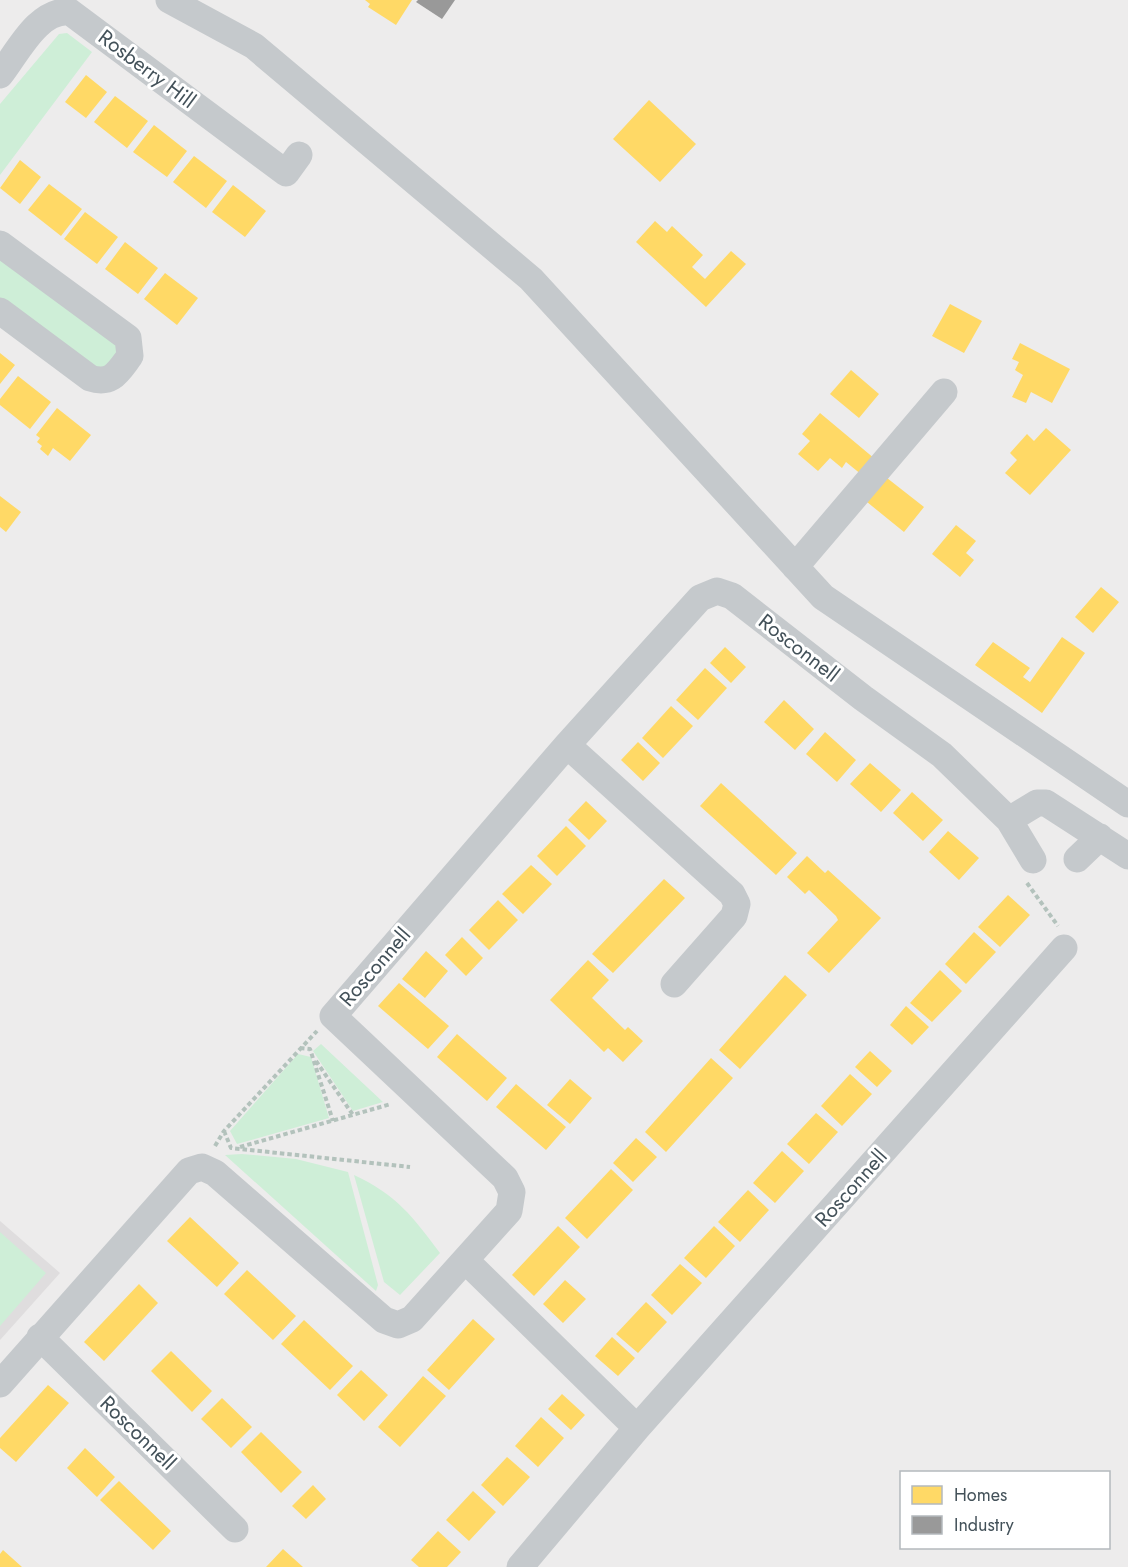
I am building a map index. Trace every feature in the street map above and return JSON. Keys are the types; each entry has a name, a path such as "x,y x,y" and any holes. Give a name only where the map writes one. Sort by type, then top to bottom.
{"street":[{"path":"169,0 254,46 531,279 823,597 1128,804"},
{"name":"Rosberry Hill","path":"0,75 45,16 59,10 70,12 286,173 298,155"},
{"path":"0,244 128,338 130,356 114,378 102,382 90,378 0,311"},
{"path":"795,567 944,392"},
{"name":"Rosconnell","path":"202,1167 215,1173 384,1320 398,1325 412,1320 509,1211 512,1192 506,1178 333,1016 567,745 700,598 717,591 732,596 863,698 942,754 1009,820 1033,860"},
{"path":"567,745 732,894 737,904 734,916 674,984"},
{"path":"1009,820 1037,803 1046,803 1128,856"},
{"path":"1077,859 1100,837"},
{"name":"Rosconnell","path":"520,1567 637,1428 1064,948"},
{"path":"0,1384 189,1171 202,1167"},
{"path":"465,1260 637,1428"},
{"name":"Rosconnell","path":"40,1337 235,1529"}],"path":[{"path":"202,1167 224,1131 300,1048 333,1016"},
{"path":"300,1048 310,1049 333,1121"},
{"path":"312,1056 353,1115"},
{"path":"236,1148 392,1104"},
{"path":"224,1131 231,1148 410,1167"}],"shaded area":[{"path":"0,1221 60,1273 0,1340"}],"green space":[{"path":"67,33 92,52 0,175 0,104 59,34"},
{"path":"0,252 111,335 119,348 109,368 94,367 0,299"},
{"path":"321,1044 383,1102 353,1111 313,1051"},
{"path":"298,1054 311,1057 329,1118 237,1144 230,1131"},
{"path":"242,1154 296,1159 348,1172 378,1285 376,1291 225,1155"},
{"path":"354,1175 382,1190 403,1208 440,1253 400,1295 384,1282"},
{"path":"0,1232 46,1273 0,1326"}],"building: Homes":[{"path":"365,0 412,0 396,25 368,7 370,4"},
{"path":"86,75 107,92 86,118 65,102"},
{"path":"115,96 148,121 127,148 94,122"},
{"path":"649,100 696,144 660,182 613,139"},
{"path":"154,125 187,151 167,177 133,152"},
{"path":"194,156 227,181 206,208 173,182"},
{"path":"20,160 41,177 20,204 0,188"},
{"path":"49,184 82,209 61,236 28,210"},
{"path":"233,185 266,211 245,237 212,212"},
{"path":"85,212 118,237 97,264 64,239"},
{"path":"655,221 667,232 672,226 703,255 692,267 705,279 731,251 746,264 706,307 636,242"},
{"path":"125,242 158,268 138,294 105,269"},
{"path":"165,273 198,298 177,325 144,299"},
{"path":"950,304 982,321 964,353 932,336"},
{"path":"1020,343 1070,369 1052,403 1031,392 1026,403 1012,397 1023,375 1015,370 1019,362 1012,359"},
{"path":"0,353 15,365 0,384"},
{"path":"851,370 879,394 859,418 830,394"},
{"path":"18,376 51,402 30,429 0,405 0,399"},
{"path":"57,408 91,435 70,461 53,448 48,456 40,449 42,446 37,442 40,438 36,435"},
{"path":"820,413 875,459 862,475 846,462 842,468 830,458 818,471 798,454 810,441 802,434"},
{"path":"1046,428 1071,450 1030,495 1005,473 1017,460 1010,453 1027,434 1034,441"},
{"path":"887,478 924,507 904,532 867,502"},
{"path":"0,496 21,512 6,532 0,527"},
{"path":"956,525 976,541 966,553 974,560 960,577 932,554"},
{"path":"1101,587 1119,602 1093,633 1075,617"},
{"path":"1062,637 1085,653 1042,713 975,665 993,642 1030,668 1023,677 1030,682"},
{"path":"725,647 746,667 731,683 710,663"},
{"path":"705,668 727,688 698,720 676,700"},
{"path":"784,700 814,729 795,750 764,722"},
{"path":"671,706 693,726 663,758 642,738"},
{"path":"825,732 856,760 837,782 806,754"},
{"path":"638,742 660,763 643,781 621,760"},
{"path":"870,763 901,790 881,812 850,784"},
{"path":"721,783 797,853 776,875 700,806"},
{"path":"912,792 943,820 923,841 893,813"},
{"path":"586,801 607,821 589,840 568,820"},
{"path":"566,826 586,846 557,876 537,856"},
{"path":"948,831 979,858 959,880 929,852"},
{"path":"807,856 825,873 828,870 881,918 829,973 807,953 838,920 809,890 805,894 787,877"},
{"path":"531,865 552,884 523,914 502,894"},
{"path":"664,879 685,898 613,973 592,954"},
{"path":"1008,895 1030,915 1000,947 978,927"},
{"path":"498,900 518,920 489,950 469,930"},
{"path":"974,932 996,952 966,984 945,964"},
{"path":"462,937 483,958 466,976 445,955"},
{"path":"426,951 448,971 425,998 402,979"},
{"path":"588,960 609,980 592,998 625,1030 628,1027 643,1041 623,1062 608,1048 604,1052 550,1000"},
{"path":"940,970 962,991 932,1022 910,1003"},
{"path":"785,975 807,995 740,1069 719,1050"},
{"path":"399,983 449,1026 428,1049 378,1006"},
{"path":"906,1006 929,1027 912,1045 890,1025"},
{"path":"457,1034 507,1078 487,1101 437,1057"},
{"path":"870,1051 892,1071 877,1087 855,1067"},
{"path":"711,1058 733,1078 666,1152 645,1132"},
{"path":"850,1074 872,1094 842,1126 821,1106"},
{"path":"570,1079 592,1098 570,1124 547,1105"},
{"path":"516,1084 566,1127 546,1150 496,1107"},
{"path":"816,1113 838,1132 809,1164 787,1144"},
{"path":"636,1138 657,1157 633,1182 613,1163"},
{"path":"782,1151 804,1171 775,1203 753,1183"},
{"path":"611,1169 633,1190 587,1239 565,1218"},
{"path":"748,1190 769,1210 740,1242 718,1222"},
{"path":"190,1217 239,1263 217,1287 167,1241"},
{"path":"558,1226 580,1247 534,1296 512,1275"},
{"path":"714,1226 735,1246 706,1278 684,1258"},
{"path":"680,1264 702,1283 672,1315 651,1295"},
{"path":"247,1270 296,1316 273,1340 224,1294"},
{"path":"565,1280 586,1299 563,1323 543,1304"},
{"path":"139,1284 158,1303 104,1361 84,1342"},
{"path":"646,1302 667,1322 638,1353 616,1334"},
{"path":"473,1319 495,1339 449,1390 427,1370"},
{"path":"304,1320 353,1366 330,1390 281,1344"},
{"path":"612,1337 635,1358 618,1376 595,1356"},
{"path":"171,1351 212,1391 192,1412 151,1371"},
{"path":"361,1370 388,1395 364,1421 337,1395"},
{"path":"423,1376 446,1396 400,1447 378,1427"},
{"path":"48,1385 69,1403 16,1462 0,1448 0,1438"},
{"path":"562,1394 585,1415 571,1430 548,1409"},
{"path":"222,1398 252,1427 231,1448 201,1419"},
{"path":"541,1417 564,1438 538,1467 515,1446"},
{"path":"261,1432 302,1472 281,1493 241,1452"},
{"path":"85,1448 115,1477 97,1497 67,1468"},
{"path":"507,1457 530,1477 503,1506 481,1485"},
{"path":"119,1481 171,1531 153,1550 100,1500"},
{"path":"313,1485 326,1499 306,1519 292,1506"},
{"path":"473,1491 496,1512 469,1541 446,1520"},
{"path":"438,1531 461,1552 447,1567 419,1567 411,1560"},
{"path":"283,1549 303,1567 266,1567"},
{"path":"3,1550 22,1567 0,1567 0,1554"}],"building: Industry":[{"path":"418,0 455,0 442,19 416,2"}]}
